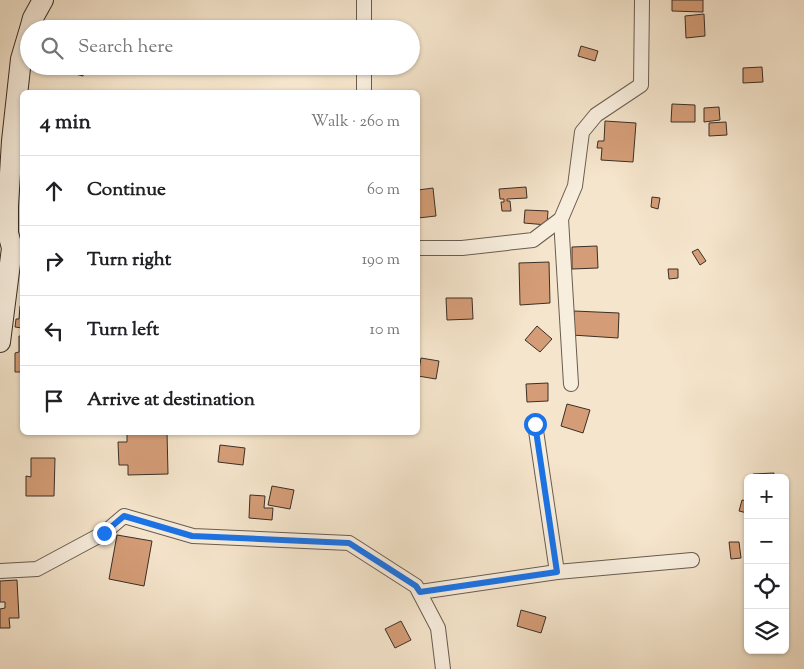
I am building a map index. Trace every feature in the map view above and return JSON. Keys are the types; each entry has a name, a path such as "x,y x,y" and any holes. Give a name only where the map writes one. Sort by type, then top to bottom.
{"street":[{"path":"32,20 43,0"},
{"path":"364,0 364,20"},
{"path":"571,384 561,219 575,186 582,132 596,115 641,85 642,0"},
{"path":"0,342 17,248 8,233 12,141 20,75"},
{"path":"364,75 364,90"},
{"path":"420,248 462,248 533,240 561,219"},
{"path":"535,424 557,572"},
{"path":"0,571 37,568 104,533 124,516 192,536 349,543 416,586 438,628 443,669"},
{"path":"420,592 557,572 692,560"}],"building":[{"path":"672,0 703,0 703,12 672,11"},
{"path":"704,14 705,36 686,38 685,16"},
{"path":"581,46 598,51 595,61 578,56"},
{"path":"762,67 763,82 743,83 743,68"},
{"path":"672,104 695,105 695,122 671,122"},
{"path":"719,107 720,120 704,122 704,108"},
{"path":"605,121 636,123 633,162 601,160 602,148 597,148 598,141 604,141"},
{"path":"726,122 727,135 709,136 709,123"},
{"path":"526,187 527,198 507,199 507,201 510,201 511,211 502,211 501,202 504,202 504,199 500,199 499,189"},
{"path":"433,188 436,216 420,218 420,190"},
{"path":"652,197 660,198 658,209 651,207"},
{"path":"525,210 548,211 547,225 524,223"},
{"path":"597,246 598,268 572,269 572,247"},
{"path":"698,249 706,261 700,265 692,252"},
{"path":"549,262 550,303 520,305 519,263"},
{"path":"668,269 678,269 678,278 669,279"},
{"path":"446,298 472,298 473,319 447,320"},
{"path":"20,306 20,328 15,327 16,319 19,319"},
{"path":"574,311 619,313 618,338 572,335"},
{"path":"537,326 552,339 540,352 525,340"},
{"path":"20,336 20,372 15,372 15,353 19,352"},
{"path":"421,358 439,361 436,379 420,376"},
{"path":"548,383 548,401 527,402 526,384"},
{"path":"567,404 590,410 583,433 561,426"},
{"path":"127,435 167,435 168,474 128,475 128,465 119,465 118,442 127,442"},
{"path":"220,445 245,448 243,465 218,462"},
{"path":"31,458 55,458 54,496 26,496 26,476 31,477"},
{"path":"272,486 294,490 290,509 268,505"},
{"path":"250,495 265,496 264,508 273,508 272,520 249,518"},
{"path":"742,500 744,500 744,512 739,511"},
{"path":"117,535 152,541 144,586 109,579"},
{"path":"729,542 739,542 741,558 731,559"},
{"path":"17,580 19,618 9,618 10,628 0,628 0,609 5,608 5,602 0,602 0,581"},
{"path":"521,610 546,617 541,633 517,626"},
{"path":"401,621 411,640 395,648 385,629"}],"route":[{"path":"104,533 124,516 192,536 349,543 416,586 420,592 557,572 535,424"}]}
